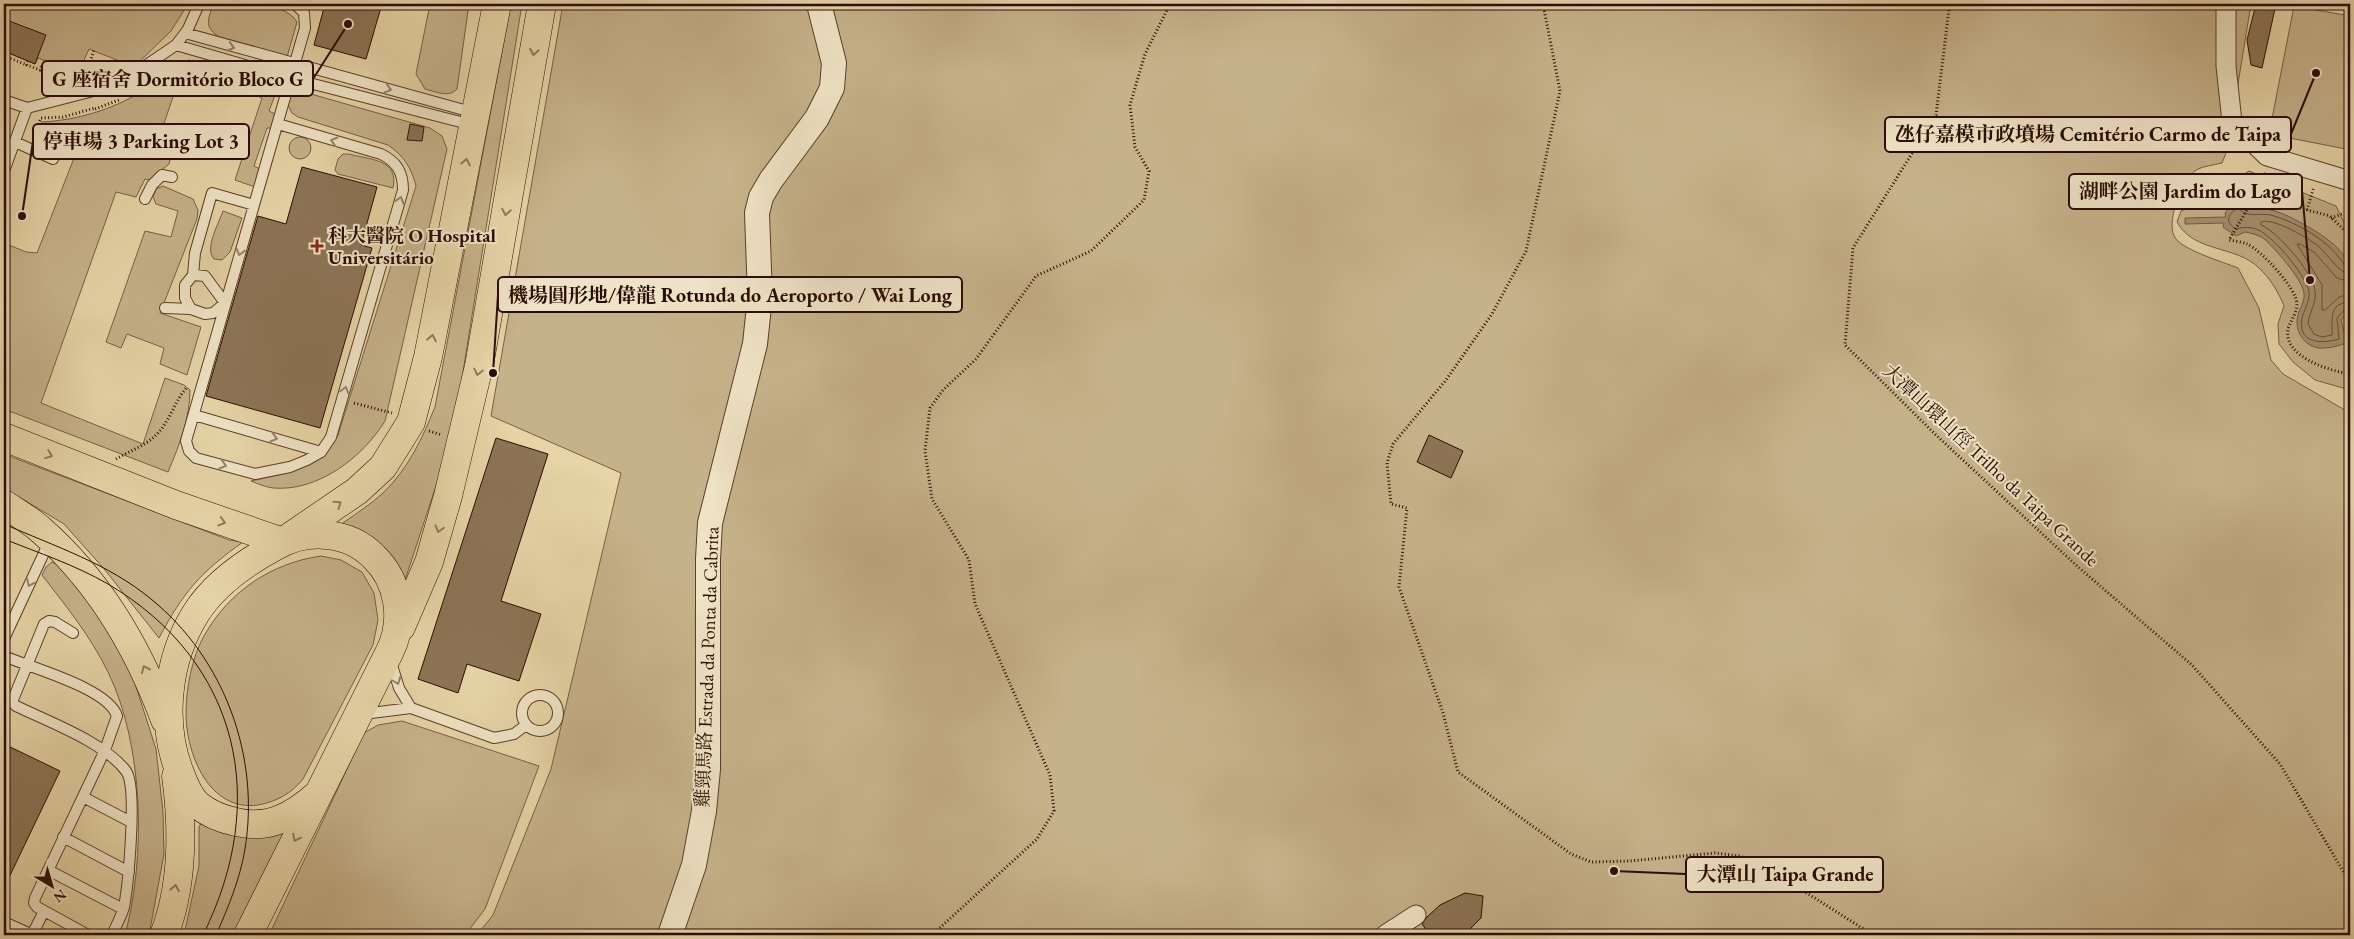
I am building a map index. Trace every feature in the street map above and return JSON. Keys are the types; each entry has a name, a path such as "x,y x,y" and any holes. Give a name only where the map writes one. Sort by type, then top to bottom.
{"main road":[{"path":"164,935 176,886 180,842 180,805 169,730 168,702 174,669 184,637 196,612 215,589 238,569 283,542 357,491 383,467 410,422 428,357 497,4"},
{"path":"248,935 391,649 429,562 448,496 480,366 542,4"},
{"path":"4,436 221,522 283,542 307,534 331,535 354,542 374,556 389,576 397,599 398,623 391,649"},
{"path":"4,504 50,539 99,592 122,625 141,661 169,730"},
{"path":"174,758 185,787 198,805 220,819 246,825 272,823 297,812 317,794"}],"street":[{"name":"雞頸馬路 Estrada da Ponta da Cabrita","path":"670,935 692,873 704,811 708,769 708,558 710,523 755,344 760,297 757,213 761,197 770,180 817,118 832,88 834,62 819,4"},
{"path":"2226,4 2226,66 2232,122 2252,144 2268,156 2350,180"},
{"path":"1385,935 1416,915"}],"lane":[{"path":"4,100 27,108 117,85 176,45 199,4"},
{"path":"278,124 381,154 391,159 399,168 403,178 404,190 332,437 321,452 290,468 255,474 196,458 188,451 186,441 278,124 306,20 304,13 295,4"},
{"path":"184,33 474,119"},
{"path":"176,45 290,78 474,119"},
{"path":"4,171 27,108"},
{"path":"15,142 54,159"},
{"path":"146,199 157,179 162,175 172,177"},
{"path":"191,309 187,304 184,292 185,285 194,275 195,253 212,193 254,205"},
{"path":"194,275 205,276 226,303"},
{"path":"165,308 191,309 205,314 213,313 226,303"},
{"path":"194,415 321,452"},
{"path":"4,639 50,539"},
{"path":"73,633 55,622 49,621 44,624 27,666 12,696 12,702 16,706 105,750 128,772 131,782 132,822 129,872 123,909 112,935"},
{"path":"391,649 392,668 399,688 411,708"},
{"path":"4,656 88,689 111,703 117,716 105,750 34,898 34,902 44,911 88,935"},
{"path":"355,721 371,713 411,708 494,738 514,734 526,725"},
{"path":"83,797 132,822"},
{"path":"63,837 129,872"},
{"path":"48,870 123,909"},
{"path":"4,922 33,935 44,911"}],"path":[{"path":"932,935 1037,839 1054,812 1050,775 975,604 969,560 932,499 925,451 930,408 943,390 976,359 1036,276 1091,252 1144,200 1149,171 1135,147 1130,104 1146,54 1170,4"},
{"path":"1543,4 1560,91 1526,251 1492,314 1446,380 1393,444 1386,463 1391,504 1407,508 1400,587 1443,713 1458,772 1572,854 1590,862 1630,861 1715,853 1740,856 1760,864 1873,935"},
{"name":"大潭山環山徑 Trilho da Taipa Grande","path":"1946,4 1948,10 1936,115 1853,248 1845,345 1936,434 2077,566 2192,664 2280,764 2350,883"},
{"path":"4,56 28,63 40,70 42,65 77,78 86,75"},
{"path":"130,94 163,72"},
{"path":"95,109 124,97"},
{"path":"2261,176 2251,178 2252,195 2255,194 2266,207"},
{"path":"2306,210 2315,186"},
{"path":"2350,236 2332,218 2281,203 2266,207 2248,208 2229,240 2247,244 2258,250 2268,259 2296,297 2296,311 2288,334 2288,340 2294,348 2304,358 2321,367 2350,374"},
{"path":"2332,218 2350,211"},
{"path":"92,472 153,438 168,420 180,395 210,360"}],"shaded area":[{"path":"4,4 188,4 171,31 137,64 127,64 89,49 78,73 38,58 35,64 4,51"},
{"path":"214,4 260,5 282,10 291,15 297,22 287,57 243,47 221,38 209,26"},
{"path":"430,4 469,4 457,89 446,94 425,89 416,74"},
{"path":"511,4 522,4 453,434 404,583 333,530 371,503 392,484 414,453 435,407"},
{"path":"563,4 2251,4 2236,96 2226,125 2226,153 2222,163 2196,170 2185,183 2176,203 2172,223 2176,239 2188,248 2238,268 2259,308 2271,360 2283,374 2350,413 2350,935 477,935 493,915 551,769 621,473 491,416"},
{"path":"2294,6 2350,16 2350,129 2346,149 2269,134"},
{"path":"189,60 201,64 190,90 176,88 155,150 171,156 169,164 149,180 145,179 136,197 116,192 41,403 143,444 165,378 184,385 190,390 188,411 180,442 168,472 4,409 4,243 26,252 37,253 74,158 35,143 42,122 81,116 118,104 141,92"},
{"path":"253,80 273,87 275,95 269,111 277,115 273,128 267,128 254,166 262,170 255,187 235,180 262,98 249,92"},
{"path":"304,92 430,128 442,136 447,149 385,421 365,447 338,470 306,484 290,488 273,488 251,481 301,468 322,455 338,435 416,186 406,162 388,145 298,117 292,113 287,103 291,96"},
{"path":"300,137 308,140 311,148 308,156 300,159 292,156 289,148 292,140"},
{"path":"343,154 382,162 388,166 394,178 393,188 338,174 335,170 338,159"},
{"path":"2249,171 2336,206 2350,235 2350,390 2315,380 2293,362 2279,344 2278,324 2284,306 2274,286 2259,268 2239,255 2194,239 2184,232 2177,222 2181,211 2197,205"},
{"path":"163,186 193,199 198,210 197,219 160,313 201,327 187,375 160,364 164,348 127,334 121,348 106,342 145,231 171,237 178,211 156,204 153,197 156,189"},
{"path":"223,211 242,218 230,252 222,260 214,259 211,255 211,243"},
{"path":"4,454 229,540 243,542 215,563 194,584 185,595 159,638 105,570 64,524 4,488"},
{"path":"321,556 341,560 362,572 374,593 378,620 373,645 303,779 289,793 277,799 265,804 241,805 226,799 214,790 204,777 190,746 186,704 190,673 196,654 214,620 239,593 253,582 286,565"},
{"path":"52,562 62,567 94,602 131,671 156,749 163,812 164,854 149,935 125,935 132,904 138,837 135,767 129,733 120,701 108,672 94,646 42,575 46,567"},
{"path":"402,721 539,766 485,909 465,935 269,935 364,733 378,725"},
{"path":"202,821 287,831 238,935 184,935 199,866 199,827"}],"water":[{"path":"2237,199 2247,208 2275,211 2293,219 2326,238 2343,254 2349,267 2351,279 2350,311 2341,320 2347,343 2330,348 2318,348 2303,339 2297,321 2304,299 2302,287 2287,264 2263,238 2245,232 2236,236 2223,227 2224,223 2185,224 2185,218 2226,217 2225,213"}],"building":[{"path":"325,4 382,4 366,59 314,45"},
{"path":"2256,4 2276,4 2262,68 2251,65 2247,40"},
{"path":"4,19 46,35 35,64 4,51"},
{"path":"410,124 424,127 422,141 407,140"},
{"path":"302,167 377,187 361,245 372,248 320,428 206,396 258,216 286,224"},
{"path":"1429,435 1463,451 1451,478 1417,462"},
{"path":"496,438 548,454 501,601 541,614 519,681 467,664 458,693 418,679"},
{"path":"4,744 60,771 4,888"},
{"path":"1465,893 1483,896 1481,918 1464,935 1430,935 1422,924 1427,917 1440,905"}],"tram line":[{"path":"4,524 99,566 135,587 177,623 199,650 217,680 231,712 241,745 247,780 248,814 245,849 240,871 216,935"},
{"path":"4,539 95,577 153,616 188,653 214,694 230,738 237,786 235,835 224,885 203,935"}],"place":[{"name":"G 座宿舍 Dormitório Bloco G","path":"348,24"},
{"name":"氹仔嘉模市政墳場 Cemitério Carmo de Taipa","path":"2316,73"},
{"name":"停車場 3 Parking Lot 3","path":"22,216"},
{"name":"科大醫院 O Hospital Universitário","path":"317,246"},
{"name":"湖畔公園 Jardim do Lago","path":"2310,280"},
{"name":"機場圓形地/偉龍 Rotunda do Aeroporto / Wai Long","path":"493,373"},
{"name":"大潭山 Taipa Grande","path":"1614,871"}]}
